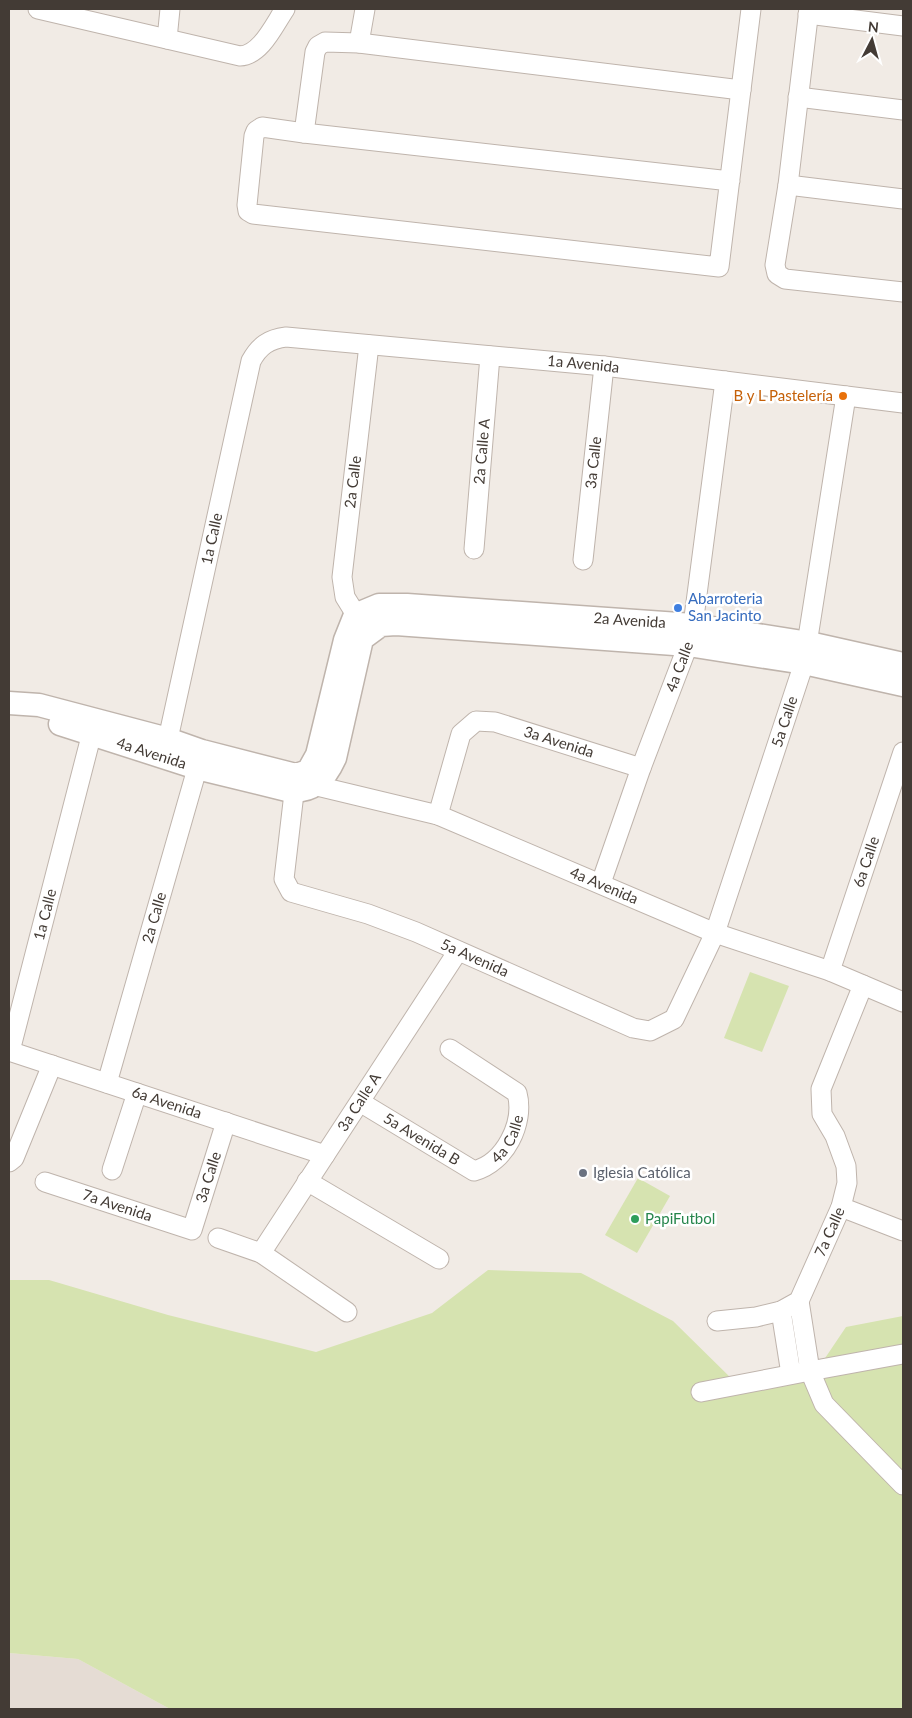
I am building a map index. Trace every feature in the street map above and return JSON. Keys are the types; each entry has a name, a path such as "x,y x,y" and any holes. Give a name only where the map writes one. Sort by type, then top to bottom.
{"street":[{"path":"38,9 240,56 249,55 256,50 285,9"},
{"path":"167,39 170,9"},
{"path":"359,43 365,9"},
{"path":"730,181 304,134 262,127 256,131 248,211 253,214 719,268 730,181 751,9"},
{"path":"903,26 808,11 788,185 775,266 777,274 785,278 903,292"},
{"path":"304,134 314,52 318,46 326,42 359,43 741,90"},
{"path":"798,97 903,110"},
{"path":"788,185 903,199"},
{"name":"1a Avenida","path":"265,344 274,338 286,336 604,366 903,403"},
{"name":"1a Calle","path":"168,739 251,362 257,351 265,344"},
{"name":"2a Calle","path":"362,624 345,597 342,577 369,344"},
{"name":"2a Calle A","path":"474,549 490,356"},
{"name":"3a Calle","path":"583,560 604,366"},
{"name":"4a Calle","path":"601,883 690,635 726,381"},
{"name":"5a Calle","path":"661,1027 674,1019 715,933 806,653 846,396"},
{"path":"301,779 328,775 335,758 362,639 362,624"},
{"name":"2a Avenida","path":"362,624 690,635 806,653 903,664"},
{"name":"2a Avenida","path":"806,653 903,685"},
{"name":"4a Avenida","path":"10,703 39,705 93,727 200,760 301,779 438,815 715,933 830,972 903,1002"},
{"name":"3a Avenida","path":"438,815 461,734 476,721 495,722 641,768"},
{"name":"1a Calle","path":"10,1051 93,727"},
{"name":"4a Avenida","path":"93,727 168,739 200,760"},
{"name":"6a Calle","path":"830,972 903,752"},
{"name":"2a Calle","path":"106,1083 200,760"},
{"name":"5a Avenida","path":"301,779 284,879 287,887 301,896 368,914 458,951 633,1028 650,1031 661,1027"},
{"name":"3a Calle A","path":"261,1253 458,951"},
{"name":"7a Calle","path":"799,1301 841,1208 847,1183 846,1166 835,1136 822,1114 821,1089 863,985"},
{"name":"4a Calle","path":"450,1049 517,1093 520,1104 517,1123 499,1157 487,1168"},
{"name":"6a Avenida","path":"10,1051 325,1155"},
{"path":"9,1161 14,1158 52,1065"},
{"path":"112,1170 137,1093"},
{"name":"5a Avenida B","path":"360,1102 474,1171 487,1168"},
{"name":"3a Calle","path":"190,1230 193,1228 226,1122"},
{"name":"7a Avenida","path":"45,1182 190,1230"},
{"path":"307,1182 439,1259"},
{"path":"841,1208 903,1231"},
{"path":"218,1238 261,1253 347,1312"},
{"path":"717,1321 756,1317 780,1311 799,1301 801,1372"},
{"path":"780,1311 801,1372 824,1404 903,1485"},
{"path":"701,1392 903,1354"}],"shaded area":[{"path":"9,1653 78,1659 170,1709 9,1709"}],"green space":[{"path":"750,972 789,986 762,1052 724,1038"},
{"name":"PapiFutbol","path":"638,1178 670,1196 637,1253 605,1235"},
{"path":"488,1270 581,1273 673,1321 735,1382 815,1373 846,1327 903,1316 903,1709 170,1709 78,1659 9,1653 9,1280 49,1280 168,1315 316,1352 432,1313"}],"place":[{"name":"B y L Pastelería","path":"843,396"},
{"name":"Abarroteria San Jacinto","path":"678,608"},
{"name":"Iglesia Católica","path":"583,1173"},
{"name":"PapiFutbol","path":"635,1219"}]}
